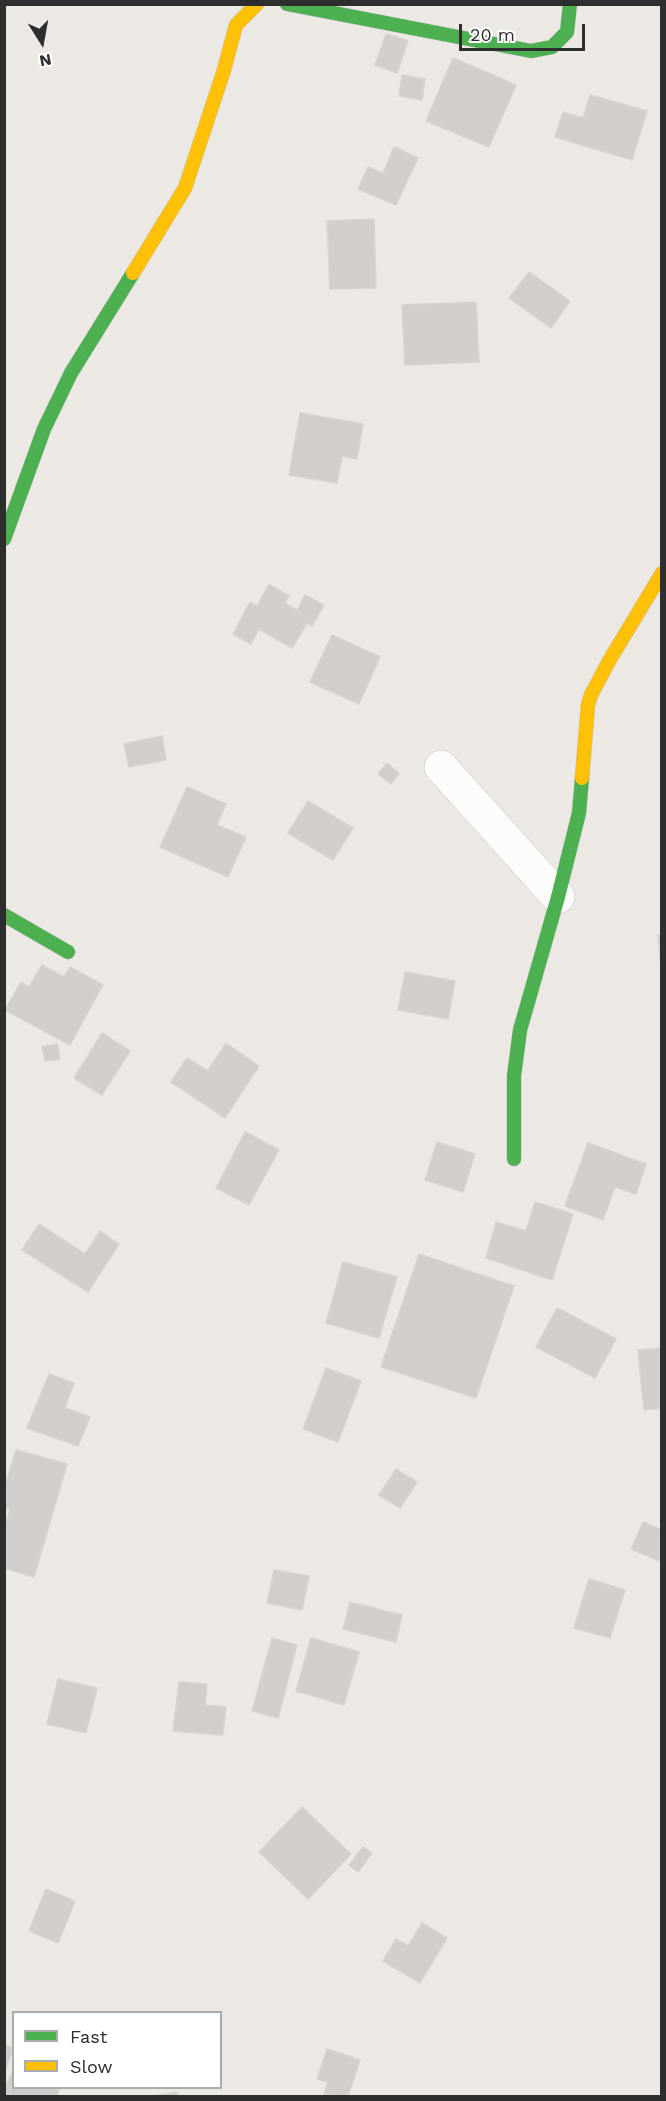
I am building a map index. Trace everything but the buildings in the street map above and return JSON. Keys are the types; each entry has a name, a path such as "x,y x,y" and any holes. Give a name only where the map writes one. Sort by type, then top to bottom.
{"street":[{"path":"4,539 44,429 71,373 185,188 224,70 236,25 257,4"},
{"path":"287,4 531,51 552,47 567,33 570,4"},
{"path":"514,1159 514,1076 520,1030 579,813 588,705 591,695 662,573"},
{"path":"441,767 558,897"},
{"path":"4,915 68,952"}],"traffic: fast":[{"path":"287,4 531,51 552,47 567,32 570,4"},
{"path":"4,539 44,429 71,373 133,273"},
{"path":"514,1159 514,1076 520,1030 579,813 582,778"},
{"path":"4,915 68,952"}],"traffic: slow":[{"path":"133,273 185,188 224,70 236,25 257,4"},
{"path":"582,778 588,705 591,695 662,573"}]}
